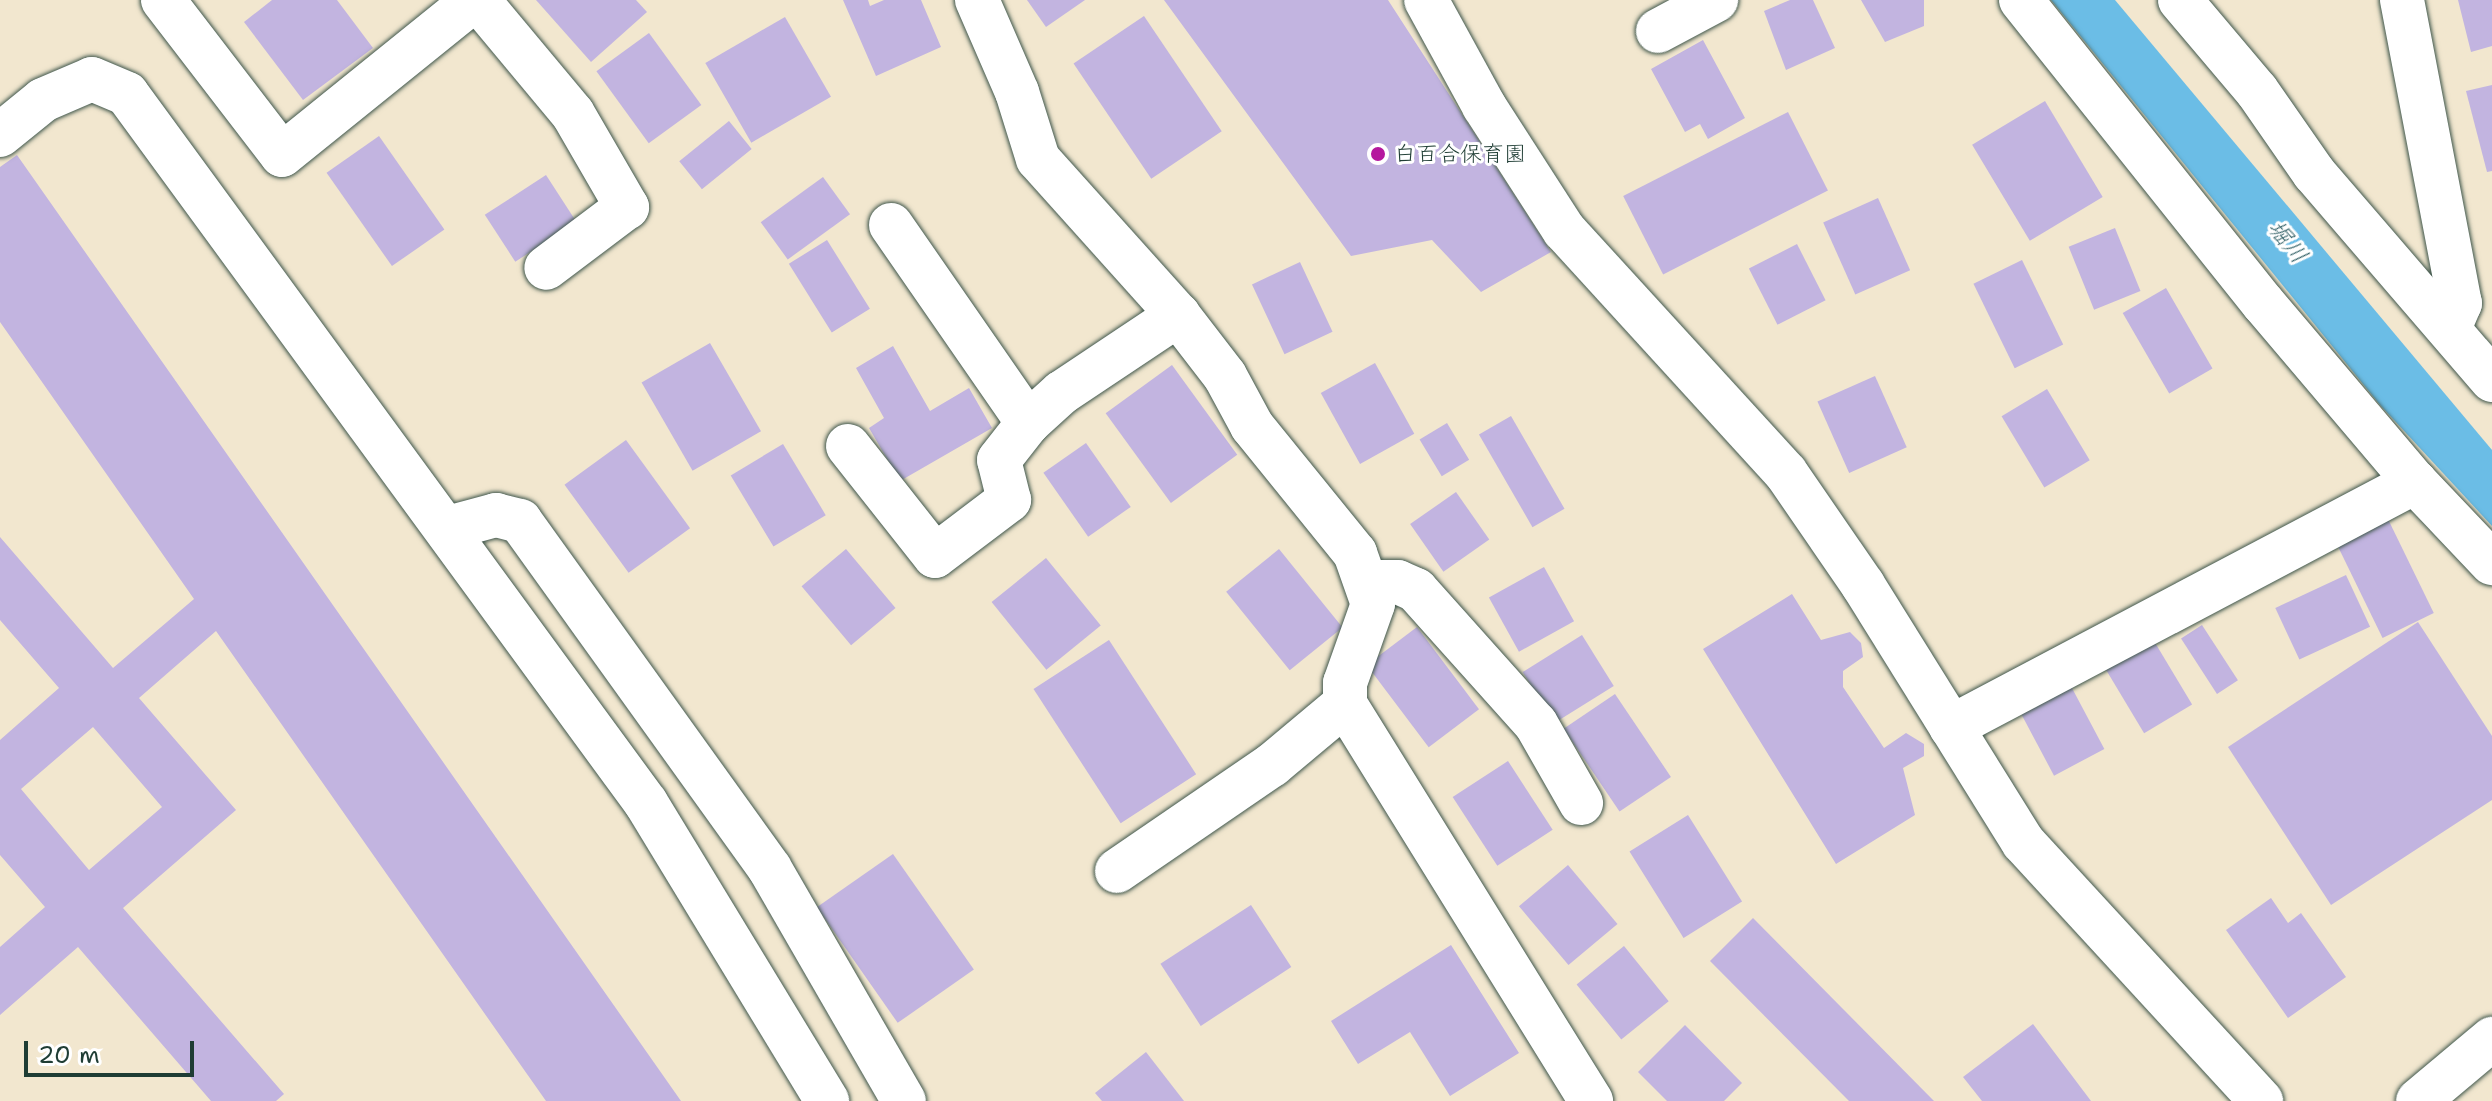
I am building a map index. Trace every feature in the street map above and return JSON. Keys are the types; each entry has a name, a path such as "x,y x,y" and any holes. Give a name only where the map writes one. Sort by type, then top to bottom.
{"street":[{"path":"163,0 282,155 476,0 573,114 627,207 546,268"},
{"path":"977,0 1017,92 1038,159 1178,315 1225,376 1252,426 1355,553 1369,582 1373,604 1345,683 1345,704 1591,1101"},
{"path":"1426,0 1484,106 1564,230 1786,473 2023,842 2261,1101"},
{"path":"1658,31 1716,0"},
{"path":"2021,0 2263,303 2415,482 2492,563"},
{"path":"2180,0 2257,91 2314,173 2492,380"},
{"path":"2402,0 2460,303 2449,329"},
{"path":"0,135 43,100 92,79 127,94 448,528 646,803 827,1101"},
{"path":"891,225 1028,423"},
{"path":"848,446 935,556 1009,500 999,460 1028,423 1061,393 1178,315"},
{"path":"1951,727 2415,482"},
{"path":"448,528 496,515 520,521 770,869 904,1101"},
{"path":"1369,582 1398,582 1416,590 1536,724 1581,803"},
{"path":"1117,871 1272,765 1345,704"},
{"path":"2418,1101 2492,1039"}],"water":[{"name":"堀川","path":"2051,0 2115,0 2492,450 2492,526 2380,405"}],"building":[{"path":"272,0 337,0 373,48 303,100 244,22"},
{"path":"536,0 636,0 647,12 591,62"},
{"path":"843,0 868,0 870,6 884,0 921,0 941,47 876,76"},
{"path":"1027,0 1085,0 1046,27"},
{"path":"1164,0 1388,0 1551,252 1481,292 1432,240 1351,256"},
{"path":"1790,0 1813,0 1835,48 1786,70 1764,11"},
{"path":"1861,0 1924,0 1924,26 1885,42"},
{"path":"2458,0 2492,0 2492,46 2471,52"},
{"path":"1144,16 1222,131 1151,179 1074,64"},
{"path":"785,17 831,97 751,143 705,63"},
{"path":"649,33 701,105 649,143 596,71"},
{"path":"1703,40 1745,118 1708,139 1700,124 1685,132 1651,69"},
{"path":"2492,85 2492,171 2487,172 2466,91"},
{"path":"2045,101 2103,197 2030,241 1972,145"},
{"path":"1788,112 1828,190 1663,274 1623,196"},
{"path":"729,121 752,149 702,189 679,161"},
{"path":"379,136 444,229 392,266 327,173"},
{"path":"17,155 681,1101 546,1101 216,631 139,698 236,810 123,908 284,1094 276,1101 211,1101 78,947 0,1015 0,947 45,907 0,855 0,740 59,688 0,620 0,537 113,668 194,599 0,322 0,167","holes":["93,727 162,807 89,870 21,789"]},
{"path":"546,175 576,222 515,262 485,215"},
{"path":"823,177 850,214 788,259 761,222"},
{"path":"1878,198 1910,270 1855,295 1823,222"},
{"path":"2115,228 2140,291 2094,310 2069,247"},
{"path":"827,240 870,309 832,333 789,264"},
{"path":"1797,244 1826,300 1777,325 1749,269"},
{"path":"2022,260 2063,344 2015,368 1973,284"},
{"path":"1300,262 1333,332 1285,354 1252,284"},
{"path":"2166,288 2212,369 2169,394 2123,313"},
{"path":"710,343 761,431 693,471 642,382"},
{"path":"893,346 930,411 969,388 992,428 900,481 869,428 884,418 856,368"},
{"path":"1375,363 1414,434 1360,464 1321,393"},
{"path":"1172,365 1237,455 1171,503 1106,413"},
{"path":"1875,376 1907,447 1849,473 1817,402"},
{"path":"2047,389 2090,460 2044,487 2002,416"},
{"path":"1511,416 1564,509 1532,527 1479,434"},
{"path":"1447,423 1469,460 1442,476 1420,439"},
{"path":"626,440 690,528 629,573 565,485"},
{"path":"1086,443 1131,507 1088,537 1043,473"},
{"path":"783,444 826,515 773,547 731,475"},
{"path":"1456,492 1489,540 1443,572 1410,524"},
{"path":"2386,515 2434,613 2383,638 2335,540"},
{"path":"846,549 895,608 851,645 802,586"},
{"path":"1279,549 1343,627 1290,670 1226,592"},
{"path":"1046,558 1101,626 1046,670 992,602"},
{"path":"1544,567 1574,621 1519,652 1489,598"},
{"path":"2346,575 2370,627 2299,660 2275,608"},
{"path":"1792,594 1821,640 1850,632 1861,643 1863,657 1843,671 1843,687 1884,748 1906,733 1924,744 1924,756 1903,768 1915,815 1836,864 1703,649"},
{"path":"2418,622 2492,736 2492,800 2331,905 2228,747"},
{"path":"2202,625 2238,680 2217,694 2181,639"},
{"path":"1417,627 1479,709 1429,747 1367,665"},
{"path":"1582,635 1614,686 1554,723 1523,672"},
{"path":"1109,640 1196,774 1121,823 1034,689"},
{"path":"2154,641 2192,704 2144,733 2106,670"},
{"path":"2064,673 2104,749 2054,776 2014,700"},
{"path":"1615,694 1671,777 1620,812 1564,729"},
{"path":"1508,761 1553,830 1497,866 1453,797"},
{"path":"1688,815 1742,902 1684,938 1629,852"},
{"path":"893,854 974,970 898,1023 817,907"},
{"path":"1568,865 1617,924 1568,965 1519,906"},
{"path":"2271,898 2288,923 2301,913 2346,977 2288,1018 2226,930"},
{"path":"1251,905 1291,967 1201,1026 1160,964"},
{"path":"1753,918 1934,1101 1849,1101 1710,961"},
{"path":"1451,945 1519,1053 1450,1096 1410,1032 1358,1064 1331,1021"},
{"path":"1624,946 1669,1001 1621,1040 1577,984"},
{"path":"2033,1024 2091,1101 1982,1101 1963,1077"},
{"path":"1685,1025 1742,1083 1724,1101 1667,1101 1638,1072"},
{"path":"1146,1052 1184,1101 1102,1101 1095,1093"}],"place":[{"name":"白百合保育園","path":"1378,154"}]}
